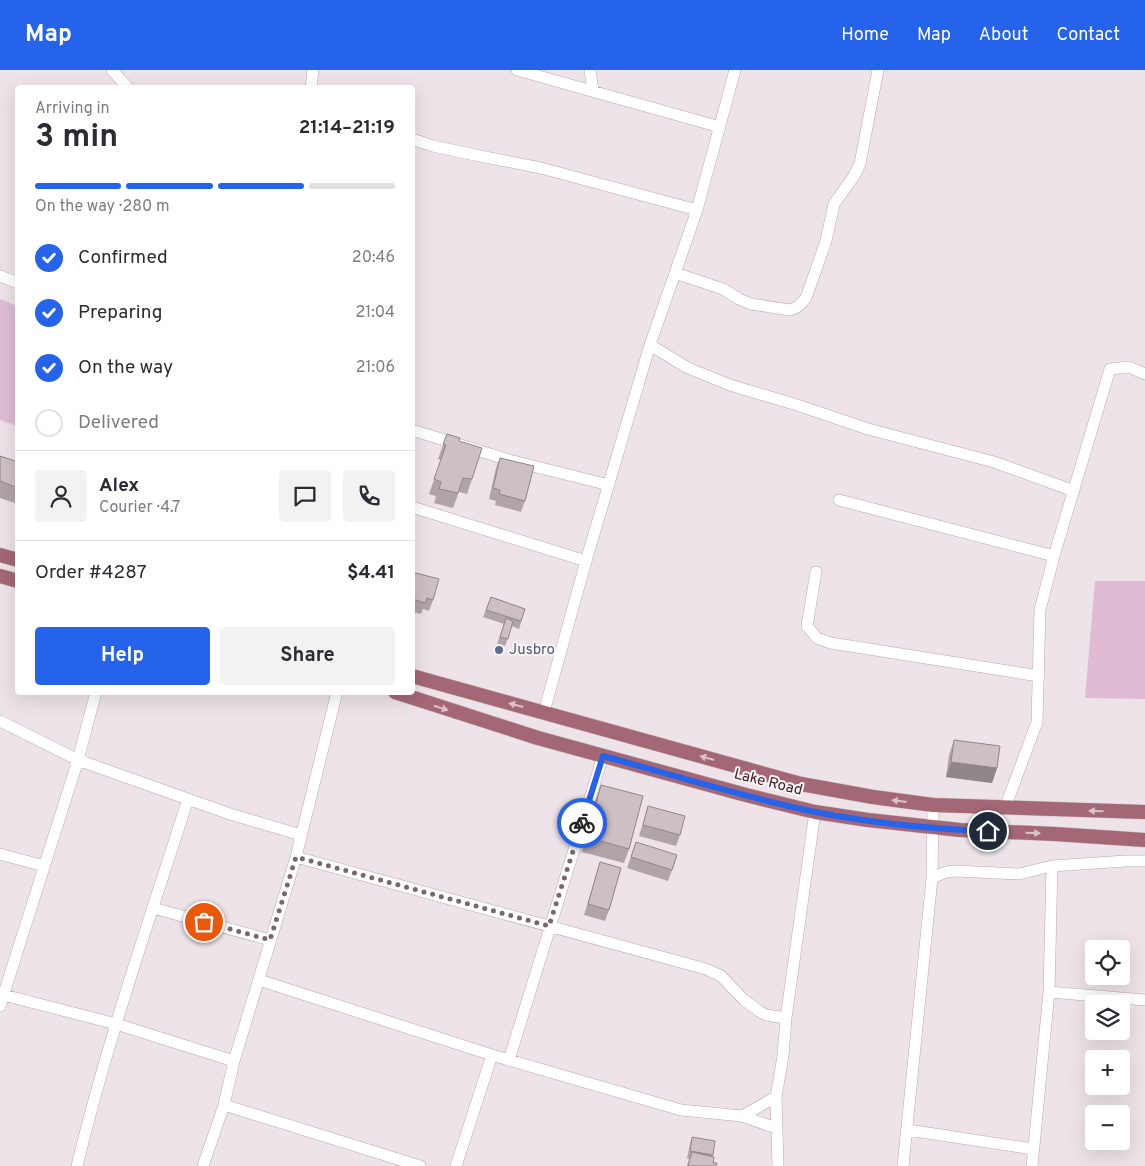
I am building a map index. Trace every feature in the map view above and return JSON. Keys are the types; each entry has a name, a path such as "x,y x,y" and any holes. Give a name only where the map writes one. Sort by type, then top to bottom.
{"main road":[{"path":"0,555 15,559"},
{"path":"0,576 15,580"},
{"name":"Lake Road","path":"415,677 801,784 873,797 933,805 1145,812"},
{"name":"Lake Road","path":"403,695 529,735 746,795 815,812 932,828 1145,840"}],"street":[{"path":"112,70 125,85"},
{"path":"311,85 313,70"},
{"path":"517,70 720,127"},
{"path":"590,70 593,91"},
{"path":"544,712 650,345 697,210 735,70"},
{"path":"675,273 723,289 751,304 790,310 802,304 806,298 826,241 834,204 854,176 860,164 878,70"},
{"path":"415,140 433,146 542,168 697,210"},
{"path":"0,276 15,281"},
{"path":"650,345 688,368 730,384 868,429 994,462 1074,491"},
{"path":"1005,808 1037,722 1040,610 1054,556 1110,368 1129,367 1145,374"},
{"path":"415,431 509,460 609,485"},
{"path":"839,500 1054,556"},
{"path":"415,509 586,562"},
{"path":"816,572 807,626 817,638 831,643 1039,676"},
{"path":"0,1006 2,994 78,760 95,695"},
{"path":"203,1166 224,1105 234,1061 296,857 336,695"},
{"path":"0,721 78,760 188,799 301,835"},
{"path":"509,1060 603,756"},
{"path":"77,1166 116,1024 188,799"},
{"path":"903,1166 932,878 933,805"},
{"path":"778,1166 776,1097 815,812"},
{"path":"0,854 44,866"},
{"path":"296,857 706,969 721,976 744,1000 759,1011 766,1015 786,1018"},
{"path":"932,878 946,872 956,871 1019,874 1052,866 1145,861"},
{"path":"1032,1166 1049,992 1052,866"},
{"path":"154,908 270,940"},
{"path":"259,980 492,1055 681,1110 742,1116 776,1128"},
{"path":"1049,992 1145,1000"},
{"path":"2,994 116,1024 234,1061"},
{"path":"456,1166 492,1055"},
{"path":"742,1116 776,1097"},
{"path":"224,1105 420,1166"},
{"path":"908,1130 1033,1149"}],"shaded area":[{"path":"0,299 15,305 15,425 0,420"},
{"path":"1095,581 1145,581 1145,699 1085,698"}],"building":[{"path":"447,434 460,438 459,441 482,448 472,479 463,478 458,493 439,489 441,482 434,479 446,445 443,444"},
{"path":"0,456 15,461 15,487 0,481"},
{"path":"500,458 534,466 525,501 499,494 500,490 493,488"},
{"path":"415,573 439,579 433,600 427,598 425,603 415,600"},
{"path":"491,597 525,609 521,621 486,610"},
{"path":"506,618 513,621 508,639 500,637"},
{"path":"954,740 1000,746 997,768 951,762"},
{"path":"601,785 643,796 629,849 587,837"},
{"path":"648,806 685,816 680,835 643,825"},
{"path":"636,842 677,855 672,870 631,857"},
{"path":"600,862 621,868 609,910 588,904"},
{"path":"692,1137 715,1141 713,1155 690,1151"},
{"path":"692,1152 714,1157 713,1163 717,1163 716,1166 688,1166"}],"way so far":[{"path":"204,922 270,940 296,857 549,926 582,823"}],"place":[{"name":"Jusbro","path":"499,650"}],"route":[{"path":"582,823 603,756 815,812 932,828 988,831"}]}
